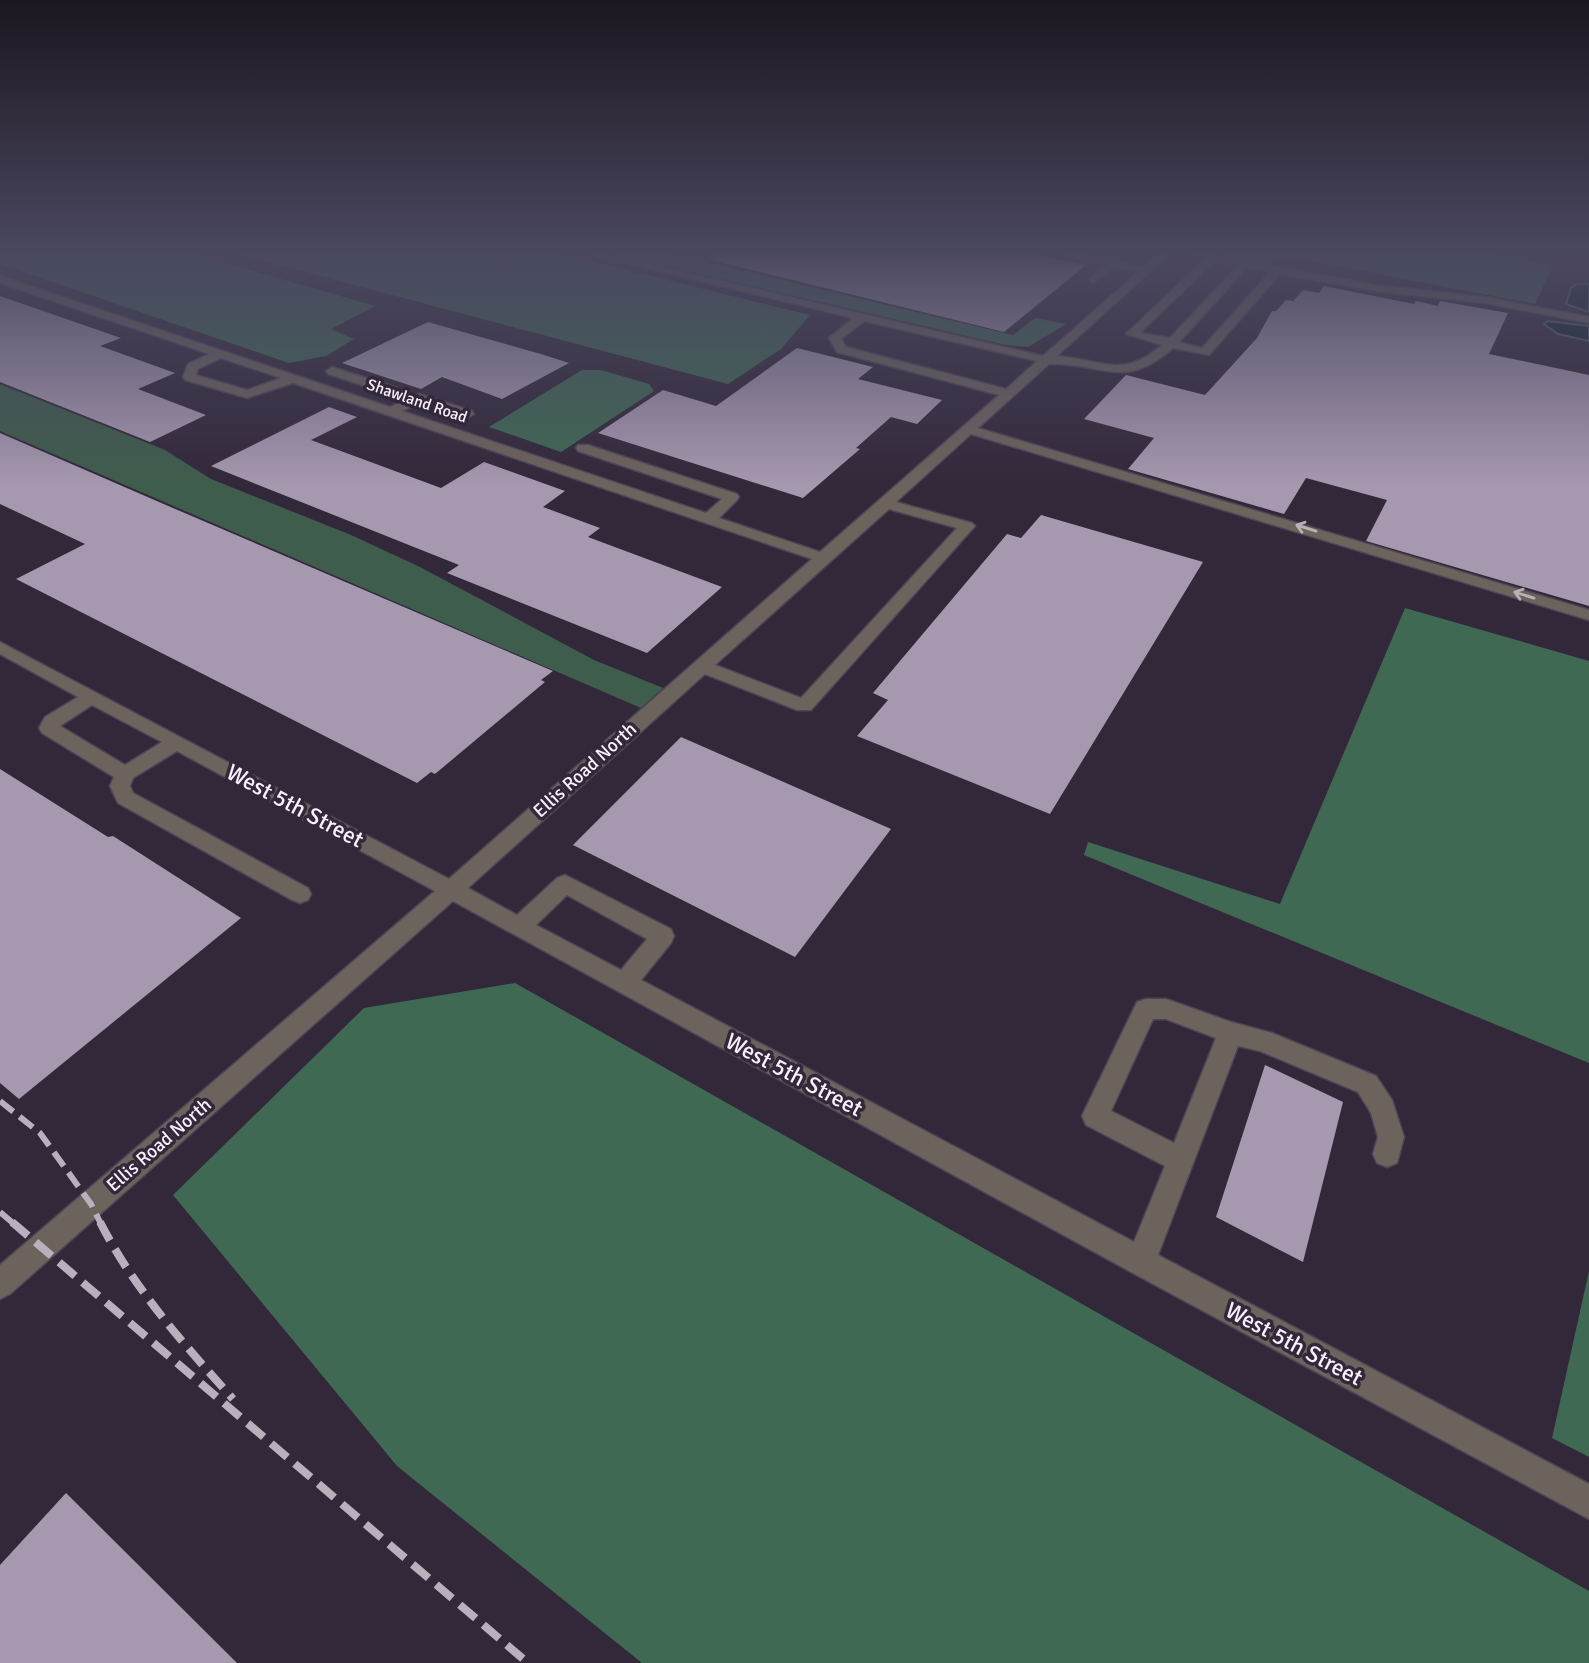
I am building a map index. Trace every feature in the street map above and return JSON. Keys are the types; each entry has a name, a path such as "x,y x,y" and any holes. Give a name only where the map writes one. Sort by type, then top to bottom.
{"street":[{"name":"Shawland Road","path":"153,331 823,558"},
{"path":"845,331 835,338 841,349 1008,393"},
{"path":"920,331 1046,360 1133,369 1147,365 1182,331"},
{"name":"Ellis Road North","path":"0,1284 451,890 1078,331"},
{"path":"1140,331 1132,334 1205,352 1208,331"},
{"path":"221,353 191,368 189,377 247,394 294,378"},
{"path":"314,385 336,372 387,390 359,400"},
{"path":"392,411 419,398 467,414"},
{"path":"970,429 1589,615"},
{"path":"583,448 732,497 709,519"},
{"path":"606,484 633,465"},
{"path":"702,666 804,706 967,526 885,503"},
{"name":"West 5th Street","path":"0,647 1589,1502"},
{"path":"91,697 52,721 49,728 125,774"},
{"path":"177,743 125,774 120,786 125,798 300,894"},
{"path":"519,927 565,884 663,936 624,984"},
{"path":"1182,1161 1095,1116 1146,1009 1166,1009 1231,1033 1263,1041 1367,1084 1383,1109 1391,1137 1387,1154"},
{"path":"1142,1262 1231,1033"}],"shaded area":[{"path":"1553,331 1589,331 1589,341"},
{"path":"0,384 165,450 211,479 351,535 420,567 594,660 663,688 641,708 0,431"}],"green space":[{"path":"194,331 335,331 354,339 326,356 289,363"},
{"path":"527,331 797,331 781,349 728,384"},
{"path":"944,331 995,331 1013,335 1019,331 1055,331 1028,347 1006,345"},
{"path":"582,370 601,370 649,384 654,391 561,452 489,427"},
{"path":"1405,608 1589,661 1589,1063 1084,855 1088,842 1280,904"},
{"path":"515,983 1589,1591 1589,1663 642,1663 397,1466 173,1195 364,1008"},
{"path":"1589,1271 1589,1457 1552,1438"}],"building":[{"path":"0,331 100,331 121,338 100,346 175,373 138,389 206,415 150,442 0,382"},
{"path":"410,331 458,331 569,363 502,399 442,377 421,389 342,363"},
{"path":"1261,331 1500,331 1489,354 1589,375 1589,606 1366,541 1387,500 1306,478 1284,514 1128,469 1154,438 1084,419 1126,375 1205,395"},
{"path":"797,348 873,367 858,379 942,400 917,424 891,417 856,448 860,449 803,498 598,433 663,390 716,406"},
{"path":"329,407 357,417 311,440 441,488 484,462 565,491 543,507 600,528 588,537 722,587 647,653 447,573 459,565 211,466"},
{"path":"0,433 553,671 541,680 545,682 435,774 431,772 417,783 16,579 85,544 0,504"},
{"path":"1041,515 1203,562 1050,814 857,736 888,700 873,693 1007,534 1021,538"},
{"path":"681,737 891,829 795,957 573,845"},
{"path":"0,769 108,837 113,836 241,918 19,1099 0,1083"},
{"path":"1265,1065 1343,1102 1303,1262 1216,1217"},
{"path":"66,1493 237,1663 0,1663 0,1565"}],"railway":[{"path":"0,1101 40,1133 91,1204 100,1222"},
{"path":"0,1212 14,1224"},
{"path":"12,1222 528,1663"},
{"path":"100,1222 113,1247 144,1293 233,1399"}]}
